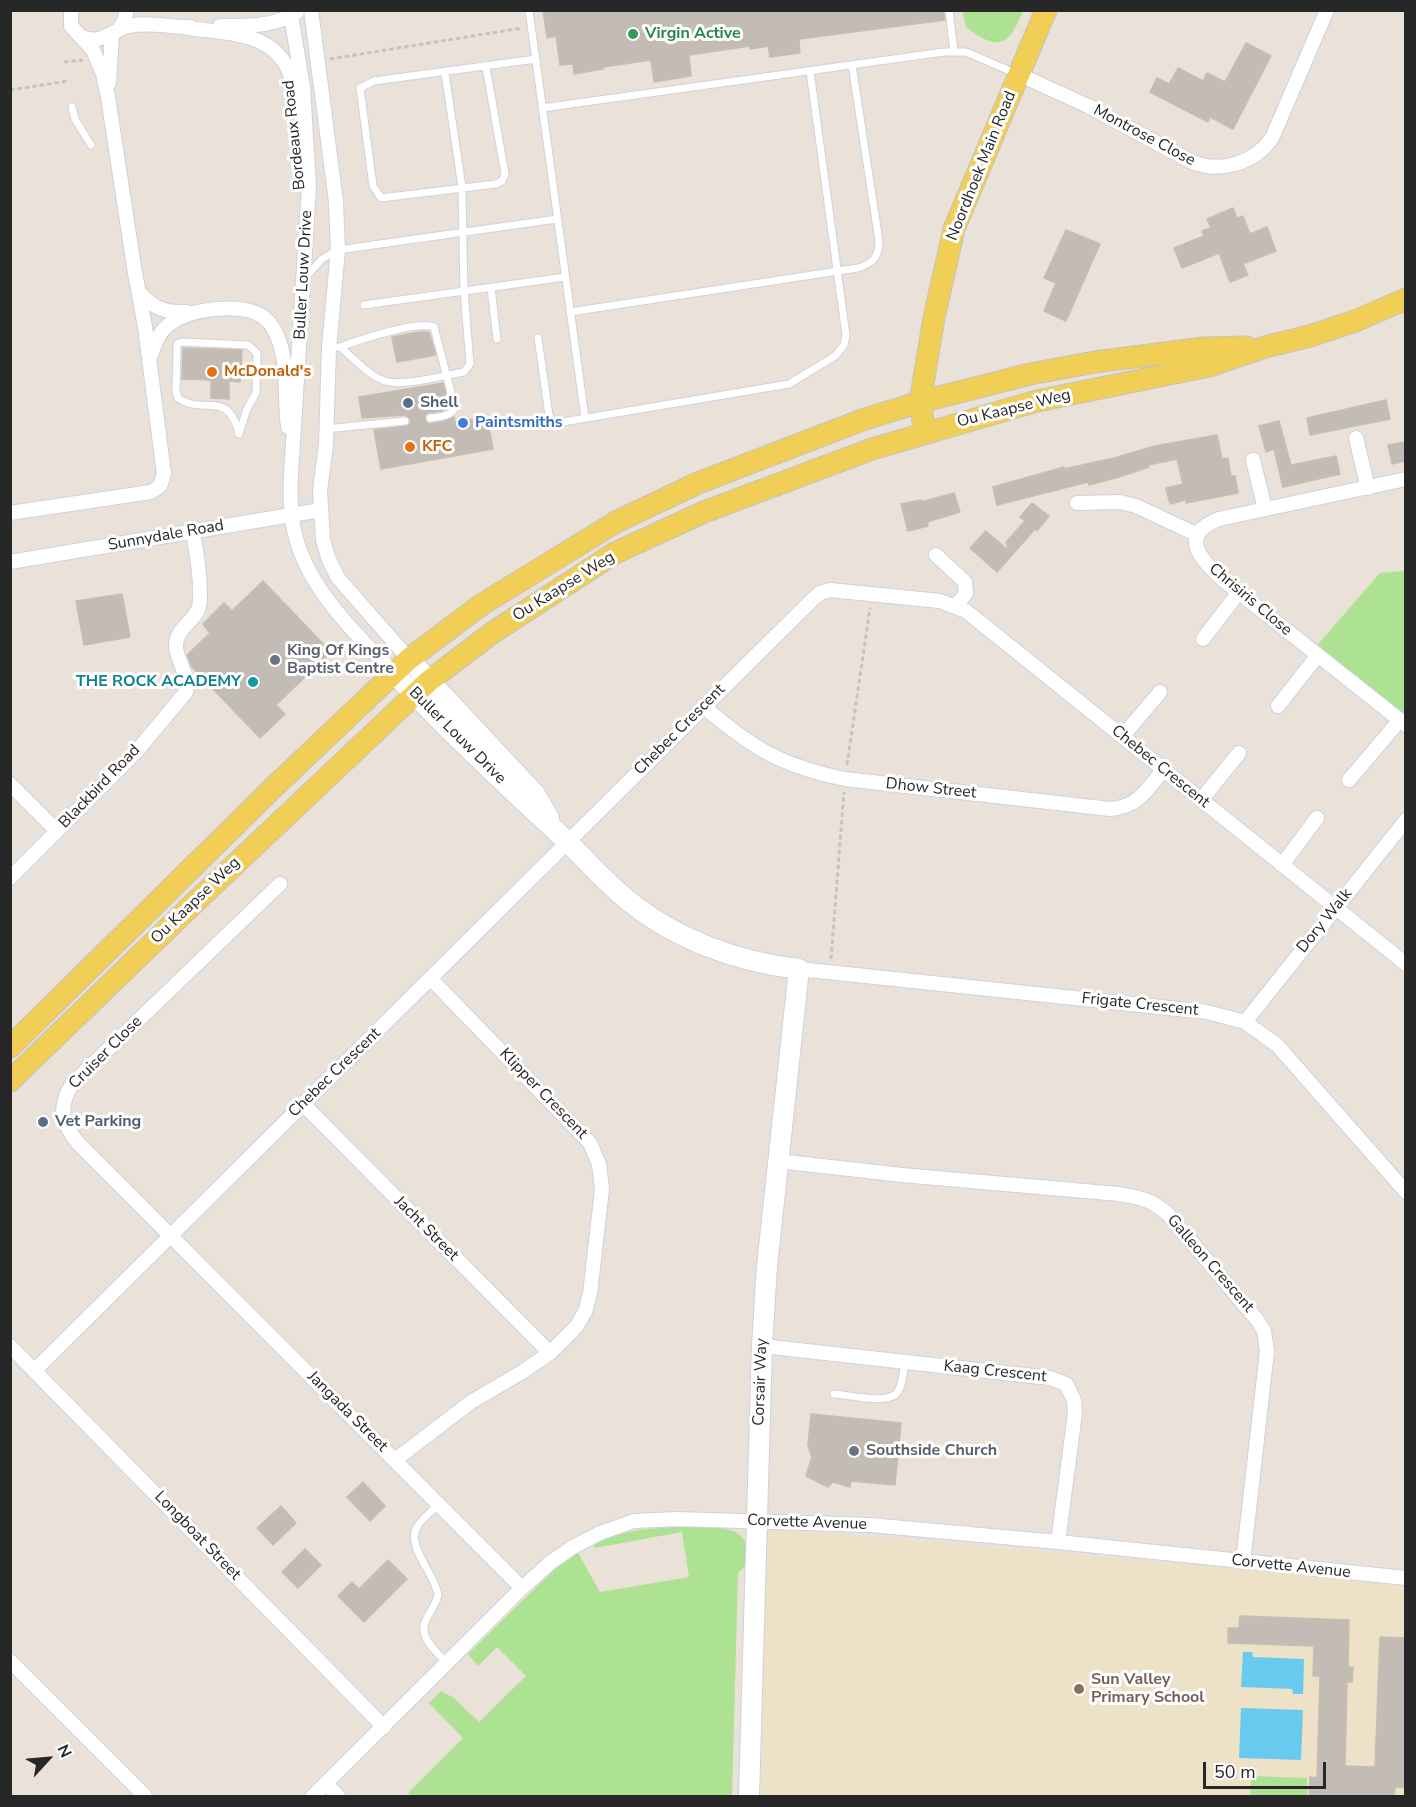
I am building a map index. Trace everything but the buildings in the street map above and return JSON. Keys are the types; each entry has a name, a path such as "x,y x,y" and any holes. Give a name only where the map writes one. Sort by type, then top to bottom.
{"main road":[{"name":"Noordhoek Main Road","path":"925,433 920,402 934,318 954,229 1046,10"},
{"name":"Ou Kaapse Weg","path":"10,1081 422,688 492,633 615,554 704,512 872,449 1037,401 1209,366 1355,321 1406,300"},
{"name":"Ou Kaapse Weg","path":"10,1047 401,666 481,605 616,522 698,483 862,420 920,402 1030,374 1095,362 1204,348 1265,347"}],"street":[{"path":"110,106 109,65 115,32 124,21 127,10"},
{"path":"306,10 313,16"},
{"name":"Montrose Close","path":"1018,74 1088,106 1192,162 1207,168 1222,167 1251,158 1266,147 1272,138 1327,10"},
{"path":"10,513 146,493 157,489 162,483 164,474 149,359 110,106 103,74 95,54 71,26 70,12"},
{"name":"Bordeaux Road","path":"79,36 98,40 139,24 184,27 247,26 268,23 293,12"},
{"name":"Buller Louw Drive","path":"293,12 303,87 309,186 290,496 296,541 307,566 333,607 401,666 535,794 562,838 627,899 666,926 698,942 764,964 799,969"},
{"name":"Buller Louw Drive","path":"313,16 336,202 338,250 335,346 320,491 323,540 338,578 401,666"},
{"name":"Bordeaux Road","path":"184,27 260,40 273,48 284,62 292,81 294,96 305,248"},
{"path":"139,292 151,305 170,312 230,309 255,312 270,323 283,352 285,405 292,459"},
{"path":"149,359 159,335 169,324 192,312"},
{"path":"1356,438 1368,488"},
{"path":"1253,460 1265,509"},
{"path":"1077,503 1120,502 1136,506 1198,535 1207,524 1219,519 1406,479"},
{"name":"Sunnydale Road","path":"10,562 321,510"},
{"name":"Blackbird Road","path":"10,878 136,752 186,692 188,684 176,645 178,635 199,607 197,558 193,532"},
{"name":"Chrisiris Close","path":"1198,535 1197,550 1201,559 1222,579 1402,723"},
{"path":"936,555 965,582 966,593 956,606"},
{"name":"Chebec Crescent","path":"35,1370 431,979 562,838 819,593 830,590 940,602 956,606 975,618 1406,964"},
{"path":"1203,639 1239,592"},
{"path":"1278,706 1318,655"},
{"path":"1122,737 1160,692"},
{"name":"Dhow Street","path":"703,706 733,732 779,760 813,773 845,779 1110,809 1124,808 1133,804 1163,770"},
{"path":"1349,780 1402,723"},
{"path":"1201,800 1239,753"},
{"path":"10,784 57,831"},
{"path":"1282,865 1317,818"},
{"name":"Dory Walk","path":"1245,1022 1335,908 1403,828"},
{"name":"Cruiser Close","path":"171,1235 68,1131 63,1111 64,1097 72,1084 280,884"},
{"name":"Frigate Crescent","path":"799,969 1207,1012 1245,1022 1263,1033 1295,1064 1406,1192"},
{"name":"Corsair Way","path":"749,1797 762,1346 767,1266 799,969"},
{"name":"Klipper Crescent","path":"395,1460 471,1402 550,1353 576,1327 585,1312 590,1294 602,1189 600,1164 590,1143 431,979"},
{"name":"Jacht Street","path":"303,1104 550,1353"},
{"name":"Galleon Crescent","path":"778,1161 902,1175 1119,1194 1140,1197 1153,1202 1168,1214 1248,1307 1264,1331 1267,1341 1243,1562"},
{"name":"Jangada Street","path":"171,1235 522,1588"},
{"name":"Longboat Street","path":"10,1346 384,1727"},
{"name":"Kaag Crescent","path":"762,1346 1050,1378 1066,1384 1074,1400 1075,1413 1058,1542"},
{"name":"Corvette Avenue","path":"313,1797 522,1588 551,1562 573,1546 634,1521 677,1519 870,1525 1406,1578"},
{"path":"10,1661 145,1797"},
{"path":"326,1784 338,1797"}],"lane":[{"path":"529,10 585,418"},
{"path":"949,10 954,52"},
{"path":"542,108 954,52 966,52 1018,74"},
{"path":"486,67 505,174 502,181 381,198 373,186 360,88 374,81 536,59"},
{"path":"570,312 858,268 876,258 879,250 852,65"},
{"path":"538,338 551,419 557,423 789,384 835,356 844,345 846,335 810,71"},
{"path":"335,346 386,382 411,381 464,372 470,364 464,291 462,187 445,73"},
{"path":"72,107 75,119 91,145"},
{"path":"303,280 322,260 338,250 557,219"},
{"path":"364,305 565,277"},
{"path":"491,288 497,339"},
{"path":"335,346 425,324 436,329 454,408 450,414 430,418"},
{"path":"182,342 248,345 256,353 256,393 239,434 232,415 223,407 187,403 178,398 176,391 177,344 182,342"},
{"path":"326,429 405,421"},
{"path":"834,1394 881,1400 891,1397 898,1390 905,1362"},
{"path":"438,1504 418,1526 414,1534 418,1549 437,1591 437,1602 425,1620 424,1632 430,1644 447,1663"}],"path":[{"path":"328,59 531,26"},
{"path":"64,62 87,60"},
{"path":"10,90 68,81"}],"shaded area":[{"name":"Sun Valley Primary School","path":"760,1528 1405,1582 1405,1796 749,1796"}],"green space":[{"path":"962,10 1023,11 1013,32 1001,42 994,42 986,40 966,27"},
{"path":"1405,571 1405,723 1312,651 1380,573"},
{"path":"684,1527 729,1530 743,1538 746,1545 746,1565 738,1573 732,1796 412,1796 408,1793 463,1738 429,1703 441,1691 454,1698 479,1722 526,1676 497,1647 478,1666 468,1654 555,1569 578,1553 600,1592 689,1577 682,1532 595,1548 594,1544 616,1535 638,1530"},
{"path":"1251,1776 1307,1778 1307,1796 1250,1796"}],"water":[{"path":"1243,1652 1252,1652 1253,1657 1304,1659 1303,1694 1293,1694 1292,1689 1241,1687"},
{"path":"1241,1708 1303,1710 1301,1760 1239,1758"}],"place":[{"name":"Virgin Active","path":"633,34"},
{"name":"McDonald's","path":"212,372"},
{"name":"Shell","path":"408,403"},
{"name":"Paintsmiths","path":"463,423"},
{"name":"KFC","path":"410,447"},
{"name":"King Of Kings Baptist Centre","path":"275,660"},
{"name":"THE ROCK ACADEMY","path":"253,682"},
{"name":"Vet Parking","path":"43,1122"},
{"name":"Southside Church","path":"854,1451"},
{"name":"Sun Valley Primary School","path":"1079,1689"}]}
